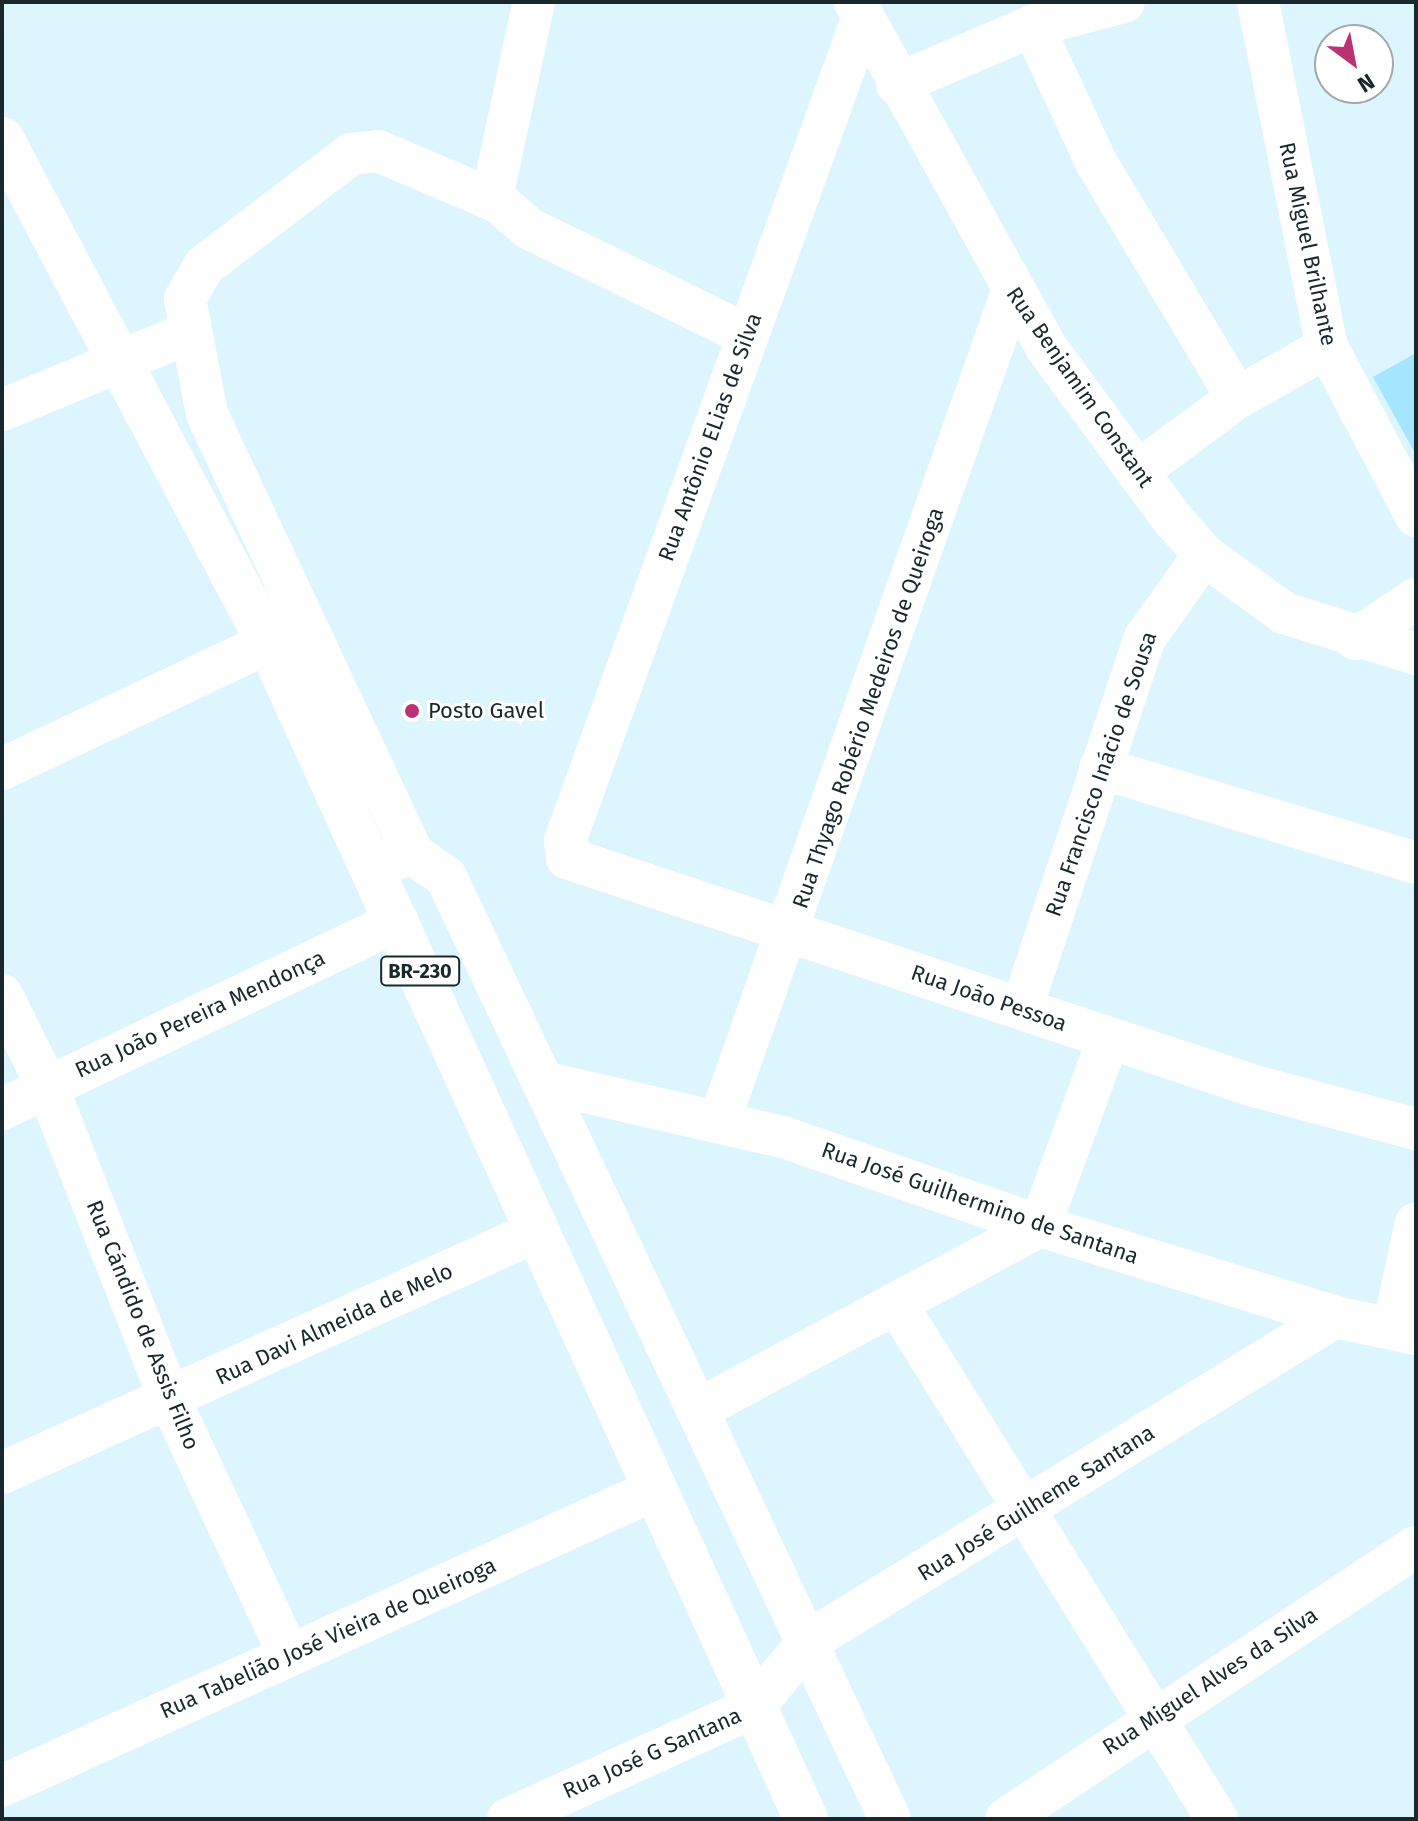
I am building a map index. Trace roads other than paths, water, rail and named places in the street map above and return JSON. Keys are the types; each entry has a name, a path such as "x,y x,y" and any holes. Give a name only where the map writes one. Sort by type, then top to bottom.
{"highway":[{"name":"BR-230","path":"2,139 116,358 287,634 393,860 398,921 535,1232 806,1819"}],"street":[{"path":"498,202 494,188 534,2"},
{"path":"897,84 1033,26 1124,2"},
{"name":"Rua Miguel Brilhante","path":"1258,2 1327,347 1416,516"},
{"name":"Rua Benjamim Constant","path":"859,9 1012,292 1137,472 1204,555 1284,613 1355,639 1416,654"},
{"name":"Rua Antônio ELias de Silva","path":"567,858 565,841 747,335 859,9"},
{"path":"1033,26 1096,162 1237,398"},
{"path":"2,769 287,634 207,414 189,333 185,299 204,266 351,154 378,151 498,202 530,229 747,335"},
{"name":"Rua Thyago Robério Medeiros de Queiroga","path":"719,1122 791,933 1012,292"},
{"path":"2,410 116,358 189,333"},
{"path":"1137,472 1237,398 1327,347"},
{"name":"Rua Francisco Inácio de Sousa","path":"1022,1007 1145,638 1204,555"},
{"path":"1355,639 1416,599"},
{"path":"1100,768 1416,863"},
{"name":"Rua João Pessoa","path":"567,858 1022,1007 1108,1040 1416,1129"},
{"path":"393,860 446,877 809,1641 890,1819"},
{"name":"Rua João Pereira Mendonça","path":"2,1109 398,921"},
{"name":"Rua Cándido de Assis Filho","path":"2,995 47,1086 170,1400 289,1655"},
{"path":"699,1409 1040,1226 1108,1040"},
{"name":"Rua José Guilhermino de Santana","path":"542,1082 783,1137 1040,1226 1335,1317 1404,1332"},
{"path":"1404,1332 1416,1223"},
{"name":"Rua Davi Almeida de Melo","path":"2,1473 170,1400 535,1232"},
{"path":"896,1303 1217,1819"},
{"name":"Rua José Guilheme Santana","path":"754,1707 809,1641 1024,1512 1335,1317"},
{"name":"Rua Tabelião José Vieira de Queiroga","path":"2,1786 654,1490"},
{"name":"Rua Miguel Alves da Silva","path":"1006,1819 1155,1715 1416,1547"},
{"name":"Rua José G Santana","path":"508,1819 754,1707"}],"place":[{"name":"Posto Gavel","path":"412,711"}]}
